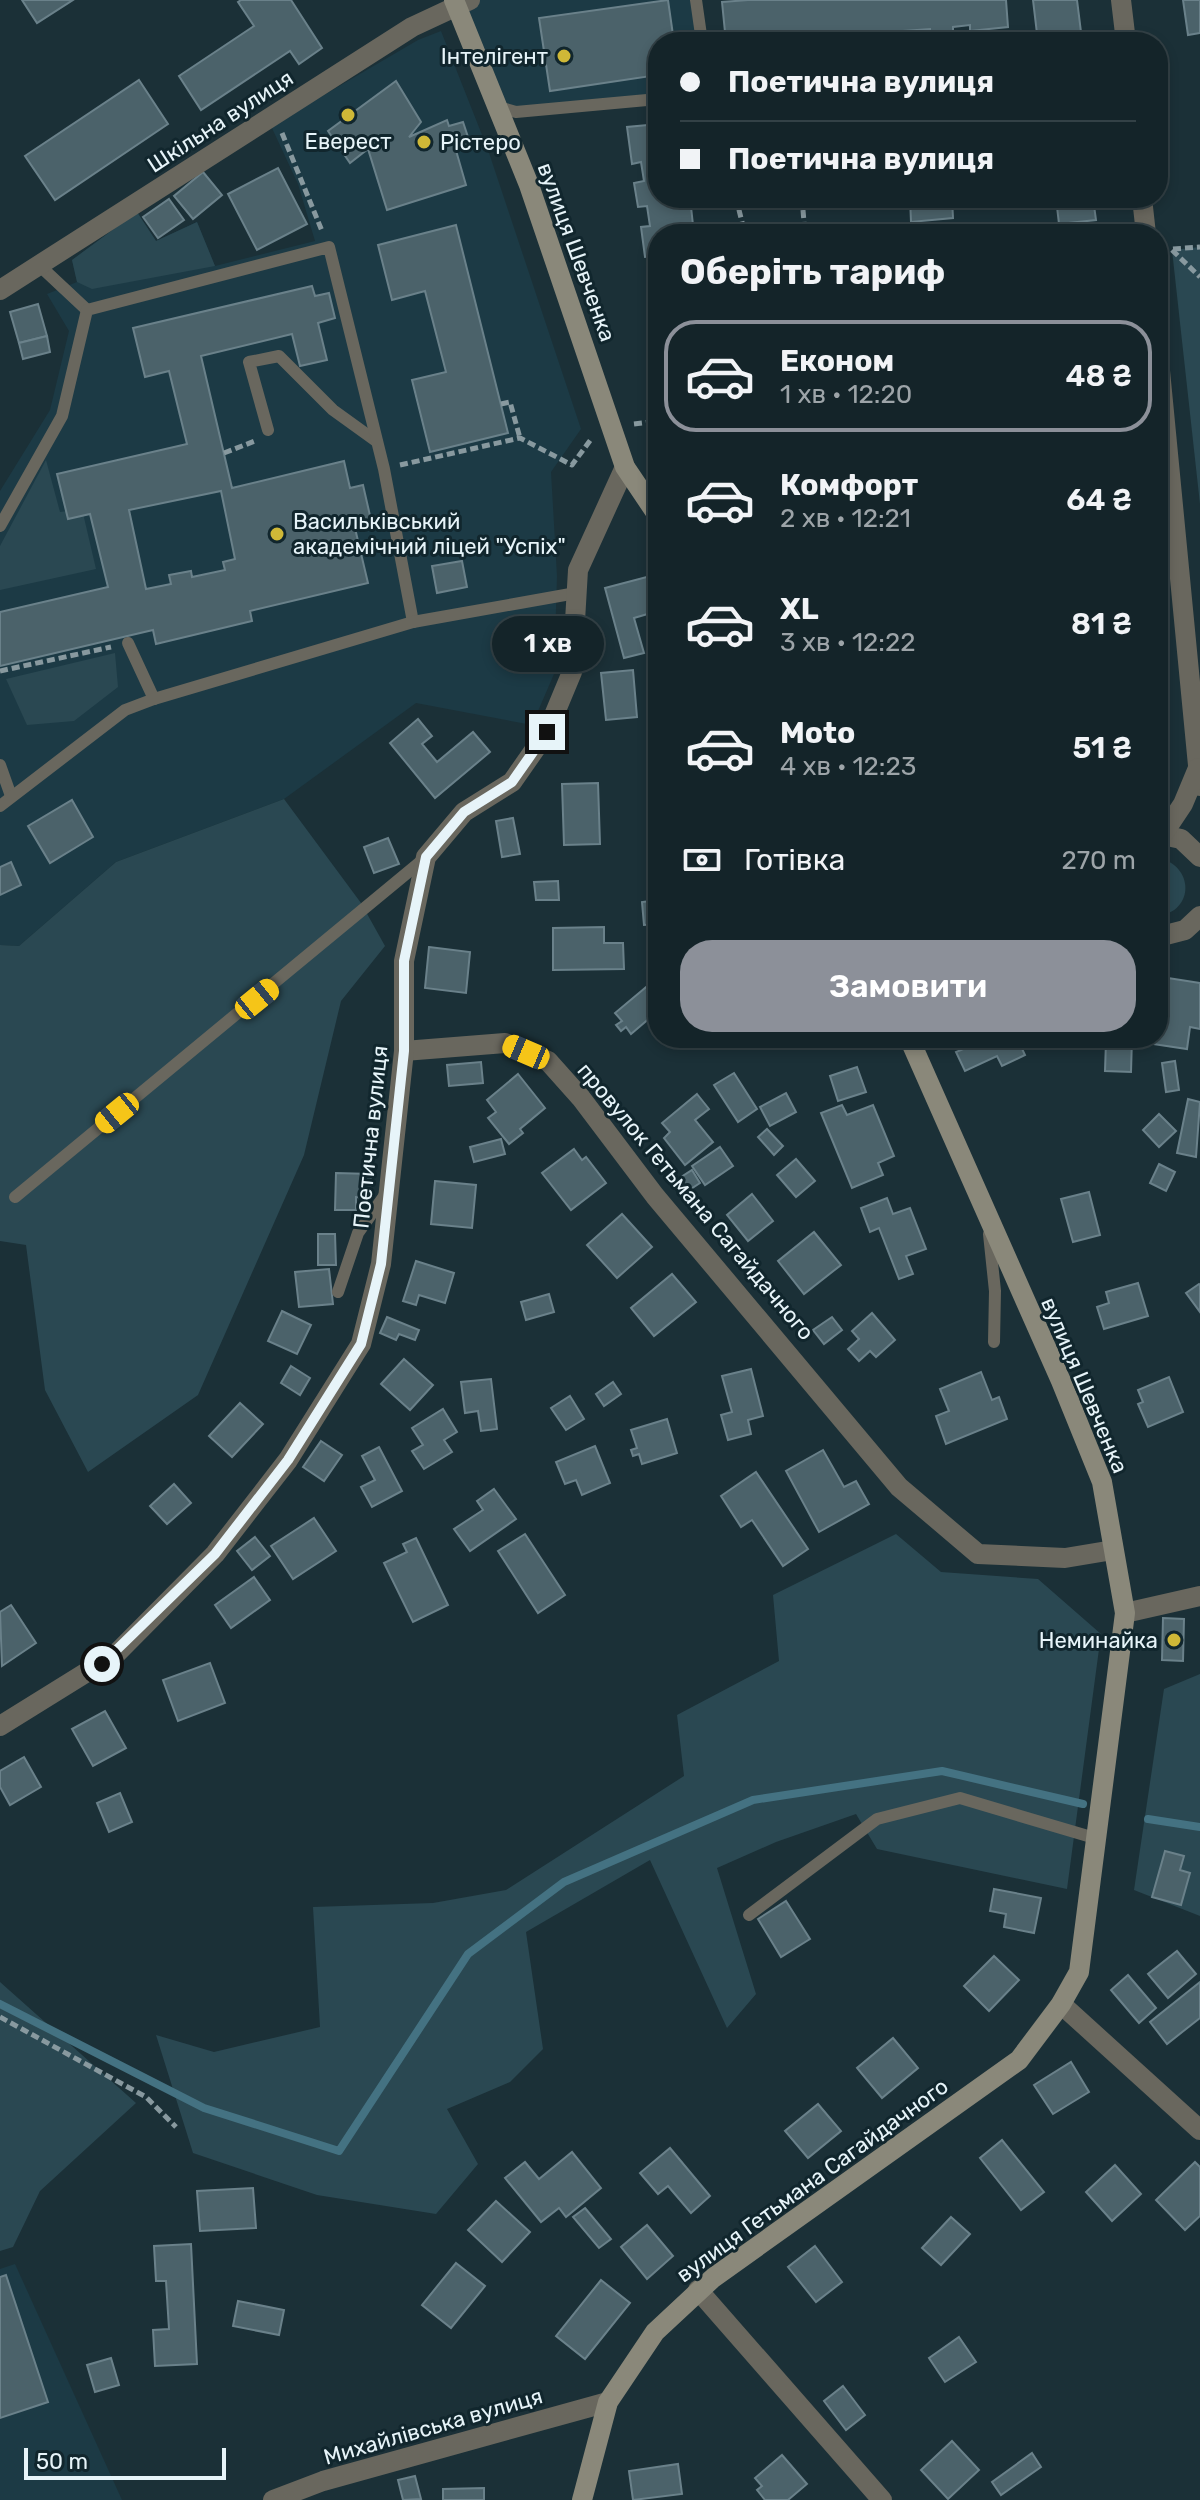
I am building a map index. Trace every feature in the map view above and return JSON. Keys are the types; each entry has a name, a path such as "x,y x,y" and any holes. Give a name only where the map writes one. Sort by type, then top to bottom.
{"main road":[{"name":"вулиця Шевченка","path":"460,2 529,185 625,467 648,501"},
{"name":"вулиця Шевченка","path":"913,1048 988,1223 1061,1381 1102,1482 1125,1613 1079,1972 1061,2004"},
{"name":"вулиця Гетьмана Сагайдачного","path":"582,2500 608,2402 655,2332 698,2290 1019,2060 1061,2004"}],"street":[{"path":"1121,0 1125,32"},
{"name":"Шкільна вулиця","path":"0,290 271,115 412,27 460,2"},
{"path":"1168,454 1199,777 1168,824"},
{"name":"Поетична вулиця","path":"0,1726 116,1654 215,1554 288,1460 361,1344 381,1264 404,1051 404,961 426,857 464,812 512,782 547,732 572,672 578,570 625,467"},
{"path":"1168,836 1181,839 1200,857"},
{"path":"1168,934 1185,930 1200,918"},
{"name":"провулок Гетьмана Сагайдачного","path":"404,1051 505,1043 548,1061 581,1098 655,1196 899,1487 978,1554 1065,1558 1113,1550"},
{"path":"1125,1613 1200,1596"},
{"path":"1061,2004 1200,2130"},
{"path":"698,2290 882,2500"},
{"name":"Михайлівська вулиця","path":"273,2500 323,2481 608,2402"}],"lane":[{"path":"696,0 701,32"},
{"path":"498,107 516,112 648,100"},
{"path":"87,310 329,247 376,441 413,622"},
{"path":"40,266 87,310"},
{"path":"0,526 62,416 87,310"},
{"path":"268,430 249,362 279,356 333,410 376,441"},
{"path":"0,806 125,710 154,699 413,622 576,593"},
{"path":"128,643 154,699"},
{"path":"0,765 11,796"},
{"path":"15,1197 426,857"},
{"path":"338,1292 358,1233 387,1191"},
{"path":"988,1223 995,1291 994,1342"},
{"path":"749,1915 877,1819 960,1798 1098,1839"}],"path":[{"path":"271,115 281,129 329,247"},
{"path":"1200,247 1172,250 1200,277"},
{"path":"501,404 510,402 520,438"},
{"path":"633,424 648,422"},
{"path":"421,461 520,438 572,465 593,438 590,424"},
{"path":"224,453 258,440"},
{"path":"0,671 128,643"},
{"path":"0,2017 146,2097 176,2127"}],"shaded area":[{"path":"470,0 696,0 701,32 648,32 648,100 516,112 498,107 457,7"},
{"name":"Васильківський академічний ліцей \"Успіх\"","path":"441,31 488,150 581,429 551,472 557,576 554,674 532,725 416,703 284,799 116,862 19,946 0,945 0,491 50,410 69,331 47,294 77,282 72,260 137,212 156,241 197,222 215,266 315,241 298,184 271,126 418,40"},
{"path":"137,212 156,241 197,222 215,266 92,289 77,282 72,260"},
{"path":"1200,247 1200,504 1172,250"},
{"path":"46,460 60,512 82,509 96,569 0,590 0,546"},
{"path":"115,653 118,687 74,721 27,725 6,679"},
{"path":"284,799 361,903 385,946 341,1001 304,1155 198,1395 88,1472 45,1390 26,1245 0,1241 0,945 19,946 116,862"},
{"path":"1168,861 1184,878 1185,888 1179,906 1170,912"},
{"path":"896,1534 941,1572 1038,1579 1101,1634 1067,1889 877,1849 856,1814 776,1842 717,1868 756,1994 727,2028 650,1860 526,1932 543,2049 510,2082 447,2109 478,2164 436,2214 317,2195 193,2153 156,2035 214,2052 320,2027 313,1907 433,1903 506,1890 684,1776 677,1715 779,1661 773,1595"},
{"path":"1200,1674 1200,1916 1134,1890 1164,1689"},
{"path":"0,1982 136,2103 40,2191 13,2247 0,2251"},
{"path":"15,2264 122,2500 0,2500 0,2269"}],"building":[{"path":"22,0 73,0 37,23"},
{"path":"291,0 322,48 299,64 290,51 201,110 179,76 254,26 238,2"},
{"path":"668,0 673,32 648,32 648,76 550,91 539,18"},
{"path":"1006,0 1008,27 970,31 970,25 953,27 953,32 930,32 930,29 904,32 725,32 722,2"},
{"path":"1033,0 1077,0 1081,32 1037,32"},
{"path":"1183,0 1200,0 1200,33 1188,35"},
{"path":"139,80 168,124 55,200 25,156"},
{"path":"396,81 421,122 409,137 447,120 449,126 463,122 470,143 455,147 466,185 387,210 368,149 350,163 328,131"},
{"path":"648,125 648,208 691,208 693,224 650,224 647,206 638,207 634,183 644,181 641,162 632,164 627,127"},
{"path":"278,168 307,224 257,250 228,194"},
{"path":"203,172 222,195 193,219 174,196"},
{"path":"169,199 184,220 158,238 143,217"},
{"path":"910,208 952,208 953,218 911,222"},
{"path":"1057,208 1094,208 1096,220 1059,224"},
{"path":"456,225 508,433 430,452 412,380 446,372 425,291 392,300 378,245"},
{"path":"648,226 648,257 645,257 641,227"},
{"path":"312,286 315,296 329,293 335,318 318,323 327,360 300,366 292,334 201,356 232,488 344,461 350,488 363,485 371,520 354,524 368,583 250,611 252,621 156,644 153,630 0,666 0,612 108,587 90,514 68,519 57,474 187,444 169,371 145,377 133,328","holes":["221,491 235,559 223,562 225,570 192,577 191,571 169,575 171,584 146,589 129,510"]},
{"path":"38,304 47,336 19,343 10,312"},
{"path":"47,336 50,352 23,359 19,343"},
{"path":"462,561 467,587 437,593 432,566"},
{"path":"648,577 648,614 634,618 644,653 624,658 605,588"},
{"path":"633,670 637,717 606,720 601,673"},
{"path":"418,719 432,736 422,744 437,762 473,732 490,752 435,798 390,743"},
{"path":"598,783 600,844 564,845 562,784"},
{"path":"72,800 93,837 50,863 28,826"},
{"path":"513,818 520,854 502,857 496,821"},
{"path":"388,838 399,864 374,873 364,847"},
{"path":"11,862 21,885 0,895 0,867"},
{"path":"558,881 559,900 536,900 534,882"},
{"path":"648,901 648,925 644,925 642,902"},
{"path":"604,927 604,943 623,943 624,969 553,970 553,928"},
{"path":"429,947 470,952 466,993 425,988"},
{"path":"1168,978 1200,983 1200,1029 1190,1027 1187,1049 1168,1046"},
{"path":"648,986 648,1020 631,1034 626,1027 621,1031 616,1025 622,1021 615,1013"},
{"path":"966,1048 1022,1048 1025,1055 1002,1066 997,1056 965,1071 956,1052"},
{"path":"1106,1048 1132,1048 1131,1072 1105,1071"},
{"path":"1175,1061 1179,1090 1166,1092 1162,1063"},
{"path":"481,1062 483,1083 449,1086 447,1065"},
{"path":"857,1067 866,1092 838,1101 830,1076"},
{"path":"734,1073 757,1109 738,1122 714,1085"},
{"path":"518,1074 545,1108 520,1129 523,1133 509,1144 488,1118 496,1112 487,1100"},
{"path":"786,1093 796,1112 770,1126 760,1107"},
{"path":"697,1094 709,1109 695,1120 713,1142 685,1165 664,1138 670,1132 662,1123"},
{"path":"1188,1099 1200,1102 1196,1157 1177,1153"},
{"path":"842,1105 847,1115 873,1105 894,1156 878,1163 883,1175 852,1188 821,1113"},
{"path":"1159,1114 1176,1131 1159,1147 1143,1130"},
{"path":"767,1129 783,1146 774,1155 758,1137"},
{"path":"501,1139 505,1154 474,1162 470,1147"},
{"path":"720,1147 733,1166 705,1185 692,1166"},
{"path":"574,1149 582,1160 586,1157 606,1183 571,1210 542,1173"},
{"path":"796,1159 815,1181 796,1197 777,1175"},
{"path":"1159,1164 1175,1172 1166,1191 1150,1183"},
{"path":"692,1170 700,1183 686,1192 678,1179"},
{"path":"336,1173 371,1174 370,1198 356,1197 356,1210 335,1210"},
{"path":"435,1181 476,1185 472,1228 431,1224"},
{"path":"1089,1192 1100,1235 1073,1242 1061,1199"},
{"path":"752,1194 773,1221 748,1241 727,1215"},
{"path":"887,1198 893,1214 910,1208 926,1249 906,1256 913,1274 899,1279 879,1228 870,1232 861,1208"},
{"path":"622,1214 652,1247 617,1278 587,1245"},
{"path":"814,1232 841,1265 804,1294 778,1261"},
{"path":"318,1234 335,1234 336,1265 318,1265"},
{"path":"416,1261 454,1273 445,1303 419,1295 416,1305 403,1301"},
{"path":"329,1269 333,1304 299,1307 295,1272"},
{"path":"672,1274 696,1302 654,1336 631,1308"},
{"path":"1138,1283 1148,1316 1104,1329 1097,1307 1109,1303 1106,1292"},
{"path":"1200,1285 1200,1312 1186,1293"},
{"path":"549,1294 554,1312 526,1320 521,1302"},
{"path":"282,1311 311,1325 297,1354 268,1341"},
{"path":"872,1313 895,1340 876,1357 870,1351 859,1361 848,1349 859,1339 852,1331"},
{"path":"387,1317 419,1330 415,1340 399,1334 396,1340 380,1333"},
{"path":"832,1317 842,1330 824,1344 813,1330"},
{"path":"404,1359 433,1385 410,1410 381,1384"},
{"path":"291,1366 310,1378 300,1395 281,1383"},
{"path":"751,1369 763,1416 748,1420 751,1434 728,1440 721,1415 732,1412 722,1376"},
{"path":"981,1372 992,1400 999,1397 1007,1419 946,1444 936,1416 949,1411 940,1389"},
{"path":"1169,1377 1183,1412 1148,1427 1138,1404 1143,1402 1138,1390"},
{"path":"491,1379 497,1429 481,1431 478,1411 465,1413 461,1382"},
{"path":"613,1382 621,1394 604,1406 596,1394"},
{"path":"570,1396 584,1419 566,1430 551,1408"},
{"path":"240,1403 263,1424 232,1457 209,1436"},
{"path":"443,1409 457,1432 444,1440 452,1452 424,1469 412,1451 423,1445 412,1428"},
{"path":"667,1419 677,1453 642,1464 639,1454 633,1456 631,1450 637,1448 631,1430"},
{"path":"321,1441 342,1455 324,1481 303,1467"},
{"path":"595,1446 610,1483 582,1495 576,1480 565,1484 556,1462"},
{"path":"379,1447 402,1491 372,1507 361,1487 375,1480 362,1456"},
{"path":"823,1450 844,1487 856,1481 869,1504 819,1532 786,1471"},
{"path":"756,1472 808,1549 783,1566 752,1520 741,1527 721,1496"},
{"path":"174,1484 191,1503 167,1524 150,1506"},
{"path":"494,1489 516,1519 470,1551 454,1529 483,1510 477,1501"},
{"path":"314,1518 336,1551 293,1579 271,1546"},
{"path":"525,1534 565,1595 538,1613 498,1551"},
{"path":"255,1537 270,1556 252,1570 237,1551"},
{"path":"416,1538 448,1605 413,1622 384,1563 407,1552 403,1544"},
{"path":"254,1577 270,1600 231,1628 215,1605"},
{"path":"11,1605 36,1643 2,1666 0,1612"},
{"path":"1163,1618 1184,1619 1183,1661 1162,1660"},
{"path":"210,1663 225,1703 178,1721 163,1680"},
{"path":"105,1711 126,1748 93,1766 72,1729"},
{"path":"24,1757 41,1787 10,1805 0,1787 0,1771"},
{"path":"120,1793 132,1822 109,1832 97,1803"},
{"path":"1165,1851 1184,1856 1180,1870 1190,1873 1181,1905 1152,1897"},
{"path":"994,1889 1041,1898 1034,1933 1004,1927 1006,1914 990,1911"},
{"path":"786,1901 810,1939 781,1957 758,1919"},
{"path":"1177,1951 1196,1974 1168,1998 1148,1974"},
{"path":"994,1956 1019,1980 989,2011 964,1986"},
{"path":"1128,1975 1156,2008 1139,2023 1111,1990"},
{"path":"1200,1982 1200,2018 1167,2044 1150,2022"},
{"path":"893,2038 918,2068 882,2098 857,2068"},
{"path":"1071,2062 1089,2092 1053,2114 1034,2085"},
{"path":"818,2104 841,2131 808,2158 785,2131"},
{"path":"1002,2140 1044,2192 1021,2210 980,2158"},
{"path":"670,2148 710,2196 691,2213 668,2186 658,2194 640,2173"},
{"path":"572,2152 601,2188 566,2217 559,2208 541,2222 505,2178 525,2162 539,2179"},
{"path":"1195,2162 1200,2167 1200,2216 1185,2230 1156,2200"},
{"path":"1115,2165 1141,2194 1112,2221 1086,2192"},
{"path":"253,2188 256,2228 200,2231 197,2191"},
{"path":"496,2201 530,2232 502,2262 468,2230"},
{"path":"585,2208 611,2239 599,2248 573,2217"},
{"path":"951,2217 970,2234 941,2265 922,2248"},
{"path":"647,2225 673,2256 647,2279 621,2247"},
{"path":"191,2244 197,2364 155,2366 153,2330 169,2329 166,2281 156,2281 154,2246"},
{"path":"815,2246 842,2282 816,2302 788,2267"},
{"path":"456,2263 485,2286 451,2328 422,2305"},
{"path":"6,2275 48,2402 0,2418 0,2277"},
{"path":"601,2280 630,2303 585,2359 556,2336"},
{"path":"238,2301 284,2310 279,2335 233,2326"},
{"path":"959,2337 976,2362 945,2382 929,2358"},
{"path":"111,2358 119,2385 95,2392 87,2365"},
{"path":"843,2386 865,2415 846,2430 824,2401"},
{"path":"952,2441 979,2470 948,2499 921,2470"},
{"path":"1032,2453 1041,2467 1001,2495 992,2482"},
{"path":"782,2455 807,2484 788,2500 765,2500 757,2490 762,2486 755,2478"},
{"path":"678,2464 682,2494 633,2500 629,2471"},
{"path":"415,2476 421,2499 403,2500 398,2480"},
{"path":"484,2488 484,2500 443,2500 443,2489"}],"waterway":[{"path":"0,2004 204,2108 339,2151 468,1954 564,1882 753,1800 942,1771 1083,1804"},
{"path":"1148,1819 1200,1827"}],"place":[{"name":"Інтелігент","path":"564,56"},
{"name":"Еверест","path":"348,115"},
{"name":"Рістеро","path":"424,142"},
{"name":"Васильківський академічний ліцей \"Успіх\"","path":"277,534"},
{"name":"Неминайка","path":"1174,1640"}],"route":[{"path":"102,1664 116,1654 215,1554 288,1460 361,1344 381,1264 404,1051 404,961 426,857 464,812 512,782 547,732"}]}
